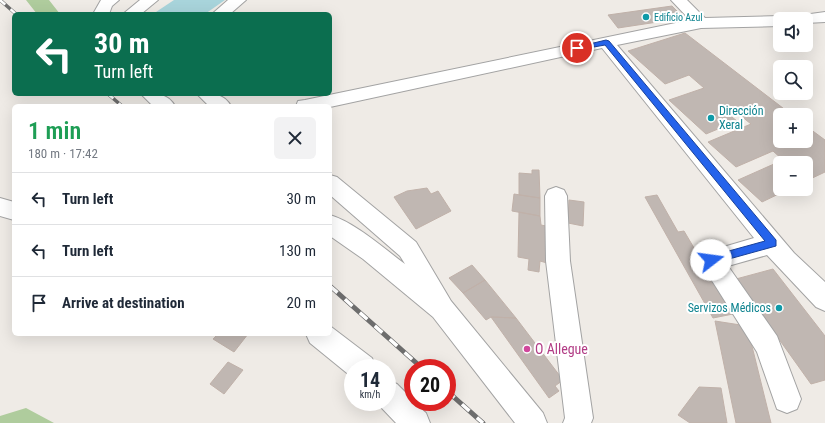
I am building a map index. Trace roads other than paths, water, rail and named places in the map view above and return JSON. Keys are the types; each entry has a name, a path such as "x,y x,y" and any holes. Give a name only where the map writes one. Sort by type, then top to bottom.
{"street":[{"path":"102,12 105,4 111,0"},
{"path":"134,12 150,0"},
{"path":"223,12 238,0"},
{"path":"679,0 701,23"},
{"path":"813,18 825,17"},
{"path":"314,104 650,32 701,23 773,21"},
{"path":"606,42 786,260 825,299"},
{"path":"153,96 163,104"},
{"path":"209,96 219,104"},
{"path":"332,185 408,249 449,317"},
{"path":"556,196 558,261 579,418 577,423"},
{"path":"0,207 12,210"},
{"path":"332,225 371,252 442,309 533,423"},
{"path":"773,243 711,260 768,345 787,400"},
{"path":"322,336 351,359"},
{"path":"396,403 416,423"}],"water":[{"path":"174,0 225,0 208,12 156,12"}],"railway":[{"path":"0,0 14,12"},
{"path":"110,96 120,104"},
{"path":"332,288 412,359"},
{"path":"456,399 483,423"}],"place":[{"name":"Edificio Azul","path":"646,17"},
{"name":"Dirección Xeral","path":"711,118"},
{"name":"Servizos Médicos","path":"779,308"},
{"name":"O Allegue","path":"527,349"}]}
